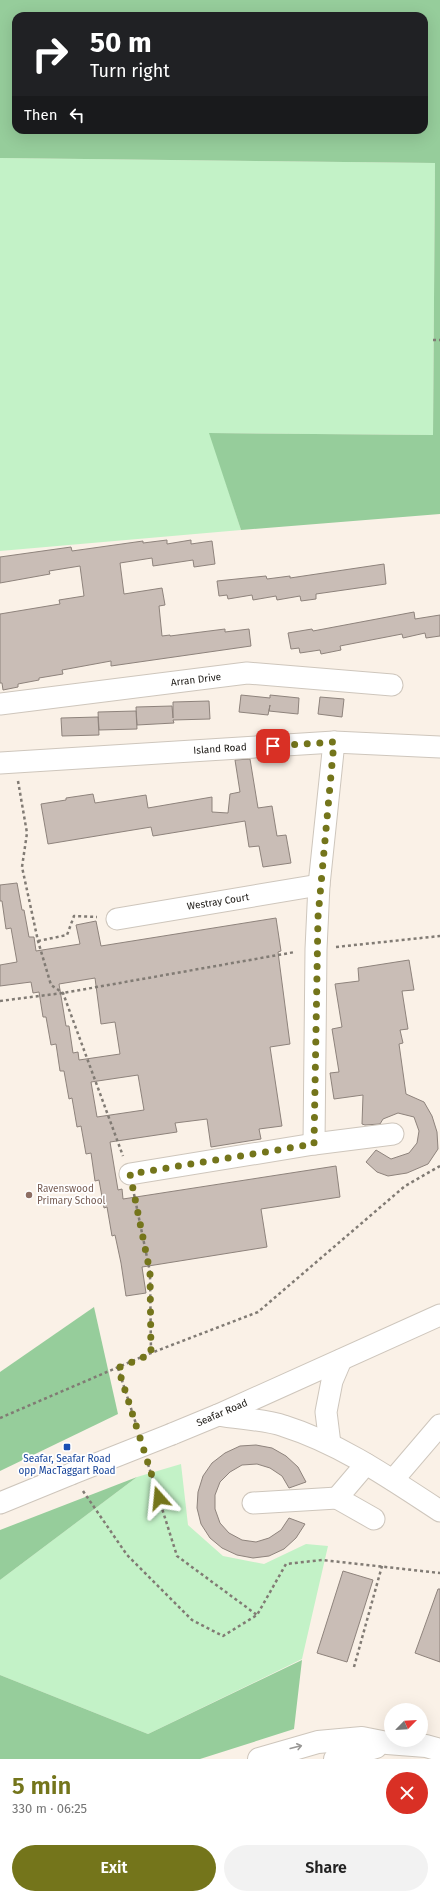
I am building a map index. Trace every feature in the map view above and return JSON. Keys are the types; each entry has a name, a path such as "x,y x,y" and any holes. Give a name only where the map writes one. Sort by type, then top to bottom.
{"main road":[{"path":"259,1759 318,1742 362,1738 384,1743"},
{"path":"335,1759 384,1745"},
{"path":"428,1747 440,1750"}],"street":[{"name":"Arran Drive","path":"0,704 247,673 392,685"},
{"name":"Island Road","path":"7,763 334,742 440,748"},
{"path":"314,1144 316,948 319,885 334,742"},
{"name":"Westray Court","path":"117,919 319,885"},
{"path":"130,1174 314,1144 393,1134"},
{"name":"Seafar Road","path":"0,1503 218,1416 440,1315"},
{"path":"330,1444 326,1412 332,1381 340,1360"},
{"path":"218,1416 283,1425 330,1444 393,1480 440,1511"},
{"path":"393,1480 440,1425"},
{"path":"337,1498 366,1464"},
{"path":"253,1503 337,1498 374,1519"}],"path":[{"path":"433,340 440,340"},
{"path":"7,763 27,833 22,867 38,941 51,985 63,993 130,1174 150,1272 151,1354"},
{"path":"38,941 67,935 74,916 117,919"},
{"path":"0,1001 63,993 316,948 440,936"},
{"path":"0,1418 151,1354 258,1312 405,1186 440,1166"},
{"path":"118,1368 137,1428"},
{"path":"146,1458 178,1556 257,1614"},
{"path":"71,1474 127,1555 192,1620 223,1636 257,1614 286,1564 322,1560 440,1573"},
{"path":"354,1667 382,1566"}],"green space":[{"path":"0,0 440,0 440,514 241,530 209,433 433,435 435,163 0,158"},
{"path":"0,158 435,163 433,435 210,433 241,530 0,551"},
{"path":"94,1307 118,1414 0,1471 0,1372"},
{"path":"181,1464 188,1525 223,1556 264,1564 306,1544 328,1546 302,1659 148,1734 0,1675 0,1580 137,1477"},
{"path":"137,1477 0,1580 0,1530"},
{"path":"302,1660 294,1729 200,1759 0,1759 0,1675 148,1734"}],"building":[{"path":"167,540 167,544 191,540 191,544 212,541 215,564 194,567 193,560 153,566 152,558 120,563 124,594 162,588 165,605 159,606 162,636 225,629 225,632 249,629 251,646 111,666 111,661 62,670 63,674 39,678 39,680 18,684 18,687 3,690 2,683 0,683 0,614 60,604 59,600 84,596 80,566 49,571 50,574 0,583 0,557 71,547 72,551 143,541 143,543"},
{"path":"384,564 386,584 316,594 316,599 301,601 300,596 277,600 276,596 253,600 252,595 228,599 227,595 219,596 217,581 266,576 267,579 290,576 290,578"},
{"path":"414,612 415,619 440,615 440,636 426,638 425,633 403,638 402,634 340,646 341,650 321,654 320,650 300,653 299,648 291,649 288,633 312,629 313,631"},
{"path":"241,695 270,698 270,695 299,698 298,714 269,711 270,705 268,715 239,712"},
{"path":"320,697 344,699 342,717 318,714"},
{"path":"209,701 210,719 173,720 174,723 137,725 136,707 172,706 173,718 173,702"},
{"path":"136,711 137,729 99,730 98,712"},
{"path":"98,717 99,735 62,736 61,718"},
{"path":"250,759 258,808 272,806 277,836 286,835 291,863 263,867 259,846 249,847 245,821 153,836 151,827 48,844 41,804 66,800 66,798 93,794 95,803 146,795 148,808 212,797 212,812 228,813 230,794 240,792 235,760"},
{"path":"17,883 29,937 34,937 36,951 80,944 76,925 96,921 101,946 276,918 281,951 278,952 290,1044 270,1047 282,1126 259,1129 261,1139 211,1147 207,1119 175,1123 177,1132 110,1142 118,1190 122,1189 123,1199 336,1166 340,1197 261,1209 267,1247 142,1267 146,1293 126,1296 121,1263 115,1235 112,1236 107,1207 104,1208 99,1180 95,1181 91,1153 86,1154 81,1126 77,1127 72,1098 69,1099 64,1071 60,1071 56,1044 51,1045 46,1017 43,1017 39,992 33,993 31,982 0,986 0,965 17,962 11,928 6,929 2,901 0,901 0,885","holes":["95,978 101,1024 115,1022 120,1054 79,1060 78,1052 73,1053 69,1026 66,1026 59,984","138,1075 144,1110 97,1117 91,1082"]},
{"path":"409,960 414,990 402,991 408,1029 400,1030 403,1043 399,1044 406,1094 424,1102 432,1116 437,1132 438,1149 428,1164 407,1173 388,1176 377,1172 366,1162 376,1150 391,1159 409,1153 417,1143 419,1131 414,1117 398,1113 383,1119 380,1124 362,1124 363,1095 334,1099 330,1073 339,1072 332,1029 342,1027 335,984 359,981 358,968"},
{"path":"256,1445 272,1448 286,1456 298,1467 306,1482 289,1488 282,1476 270,1468 257,1464 242,1465 230,1472 220,1482 215,1495 215,1509 220,1523 229,1533 242,1540 256,1542 269,1538 281,1530 289,1518 305,1524 296,1538 284,1549 269,1556 253,1558 237,1555 222,1548 210,1538 201,1524 197,1508 198,1492 203,1476 212,1463 225,1453 240,1446"},
{"path":"343,1571 373,1580 347,1662 317,1653"},
{"path":"438,1589 440,1589 440,1662 415,1653"}],"place":[{"name":"Ravenswood Primary School","path":"29,1195"},
{"name":"Seafar, Seafar Road opp MacTaggart Road","path":"67,1447"}],"route":[{"path":"159,1498 118,1368 151,1354 150,1272 130,1174 314,1144 316,948 319,885 334,742 273,746"}]}
